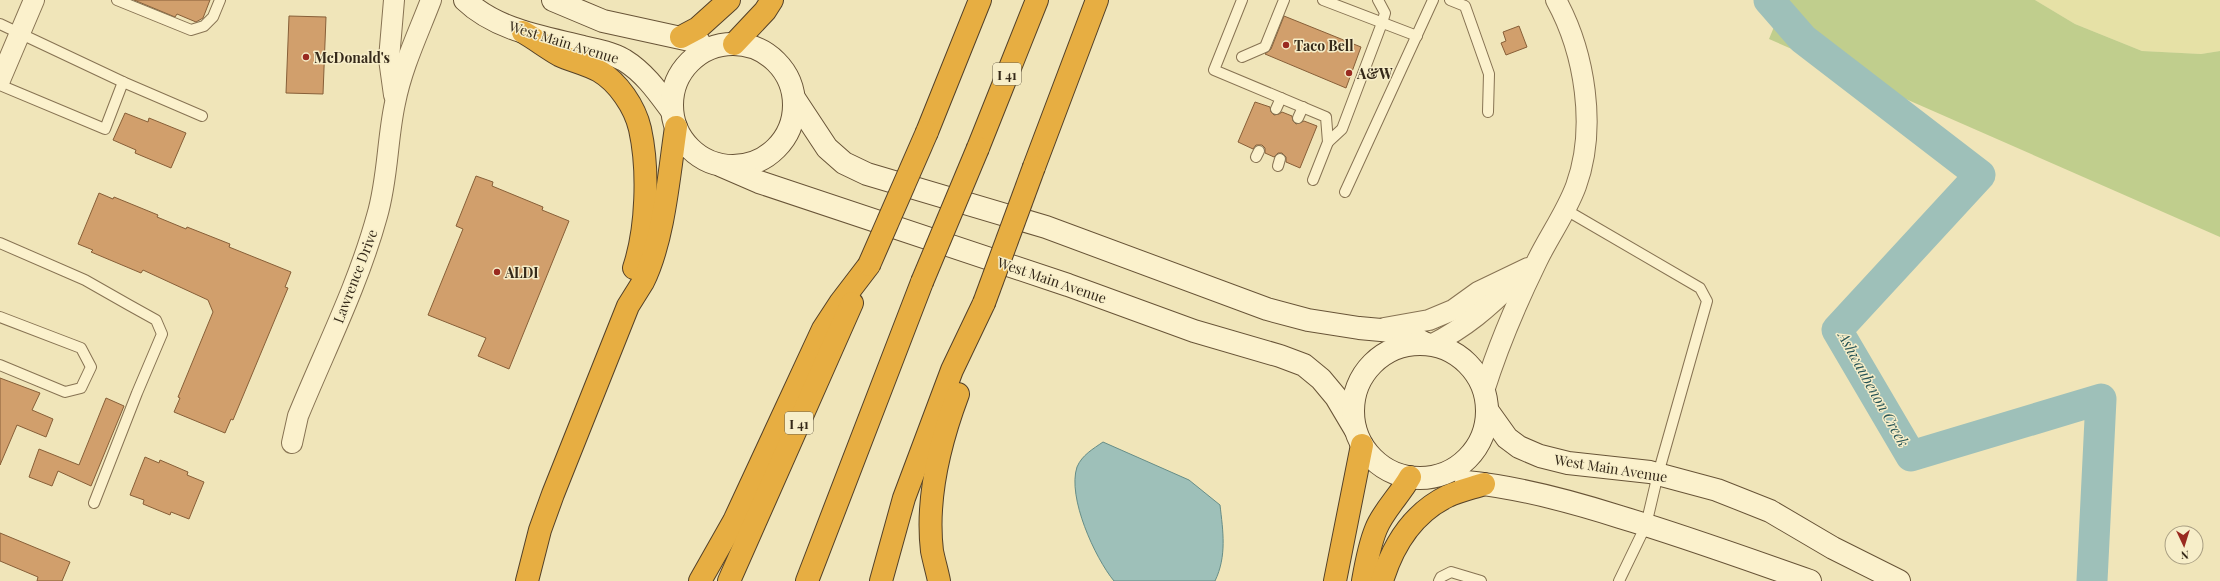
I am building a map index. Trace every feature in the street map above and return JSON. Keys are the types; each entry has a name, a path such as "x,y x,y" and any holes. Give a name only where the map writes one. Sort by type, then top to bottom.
{"highway":[{"path":"681,37 698,28 729,0"},
{"path":"727,45 765,11 772,0"},
{"name":"I 41","path":"730,581 927,132 980,0"},
{"name":"I 41","path":"807,581 922,282 978,148 1037,0"},
{"path":"881,581 904,498 952,370 984,303 1097,0"},
{"path":"523,32 558,54 599,71 617,87 631,105 640,128 645,163 643,220 637,260 631,277 628,306"},
{"path":"527,581 540,530 553,494 628,306 643,281 654,248 667,186 674,119"},
{"path":"700,581 734,521 822,329 869,265"},
{"path":"939,581 932,551 932,519 937,471 952,411 967,370 984,303"},
{"path":"1335,581 1359,437"},
{"path":"1363,581 1376,529 1415,478"},
{"path":"1382,581 1396,546 1408,528 1418,517 1449,496 1484,484"}],"main road":[{"name":"West Main Avenue","path":"465,0 478,12 523,32 602,51 623,59 643,73 674,119"},
{"path":"553,0 603,21 681,37 727,45 752,47 768,54 784,71 790,81 794,98 794,117 787,135 776,150 760,161 741,166 722,166 702,158 686,145 674,119 673,93 679,77 689,62 703,52 727,45"},
{"path":"794,98 827,148 844,163 867,174 1046,227 1268,309 1308,320 1403,332 1429,345 1448,351 1464,360 1476,374 1485,401 1484,432 1474,450 1459,465 1440,475 1415,478"},
{"name":"West Main Avenue","path":"722,166 759,182 1068,285 1194,331 1280,356 1304,365 1323,380 1336,397 1359,437"},
{"path":"1429,345 1405,346 1385,354 1368,368 1357,386 1353,408 1359,437 1375,461 1391,472 1415,478 1484,484 1576,503 1646,525 1810,581"},
{"name":"West Main Avenue","path":"1485,401 1507,438 1519,447 1540,456 1568,463 1658,474 1717,490 1770,511 1833,548 1899,581"}],"street":[{"path":"0,80 34,0"},
{"name":"Lawrence Drive","path":"394,0 389,59 395,102"},
{"name":"Lawrence Drive","path":"292,443 298,416 367,250 378,216 385,187 395,102 411,46 431,0"},
{"path":"1485,401 1499,344 1533,264 1566,210 1580,173 1585,143 1585,107 1578,58 1569,30 1556,0"},
{"path":"1379,329 1429,320 1453,310 1478,292 1533,264"},
{"path":"1429,345 1458,331 1485,310 1533,264"}],"lane":[{"path":"117,0 191,30 204,26 213,17 220,0"},
{"path":"1242,0 1214,70 1326,117 1328,142"},
{"path":"1242,57 1264,46 1284,0"},
{"path":"1323,0 1417,36"},
{"path":"1313,180 1328,142 1342,129 1382,23 1385,13 1378,0"},
{"path":"1344,192 1433,0"},
{"path":"1450,0 1464,6 1489,74 1488,112"},
{"path":"0,24 123,82 202,116"},
{"path":"0,85 105,129 123,82"},
{"path":"1276,110 1281,98"},
{"path":"1298,118 1303,107"},
{"path":"1566,210 1700,288 1707,300 1658,474 1646,525 1619,581"},
{"path":"0,243 86,280 129,304 156,320 162,334 131,407 94,503"},
{"path":"0,317 81,348 90,367 81,388 65,392 0,365"},
{"path":"1439,581 1451,572 1481,581"}],"shaded area":[{"path":"2035,0 2220,0 2220,51 2201,54 2142,51 2075,24"}],"green space":[{"path":"1785,0 2035,0 2075,24 2142,51 2201,54 2220,51 2220,237 1769,39"}],"water":[{"path":"1103,442 1189,480 1220,505 1223,553 1219,572 1215,581 1114,581 1091,543 1079,510 1076,494 1075,480 1079,463 1088,453"}],"building":[{"path":"134,0 210,0 203,18 196,22 177,14 175,17"},
{"path":"289,16 326,17 323,94 286,93"},
{"path":"1284,16 1361,47 1346,88 1265,54 1271,49"},
{"path":"1519,26 1527,47 1506,55 1501,43 1506,41 1503,32"},
{"path":"1255,102 1270,107 1271,112 1274,115 1282,112 1292,116 1293,121 1296,124 1304,121 1317,126 1300,168 1286,162 1286,157 1282,153 1278,153 1274,157 1265,153 1265,148 1262,145 1256,145 1253,149 1238,142"},
{"path":"125,113 148,122 149,118 186,133 171,168 135,153 136,150 113,140"},
{"name":"ALDI","path":"476,176 493,182 492,186 543,207 542,210 569,221 509,369 478,356 486,338 428,315 463,229 456,226"},
{"path":"99,193 113,199 114,197 158,215 157,217 186,229 187,227 230,244 229,247 291,272 285,287 288,288 233,420 231,419 225,433 174,412 180,398 178,397 213,312 208,300 143,270 141,273 91,252 93,250 78,244"},
{"path":"0,378 40,393 32,410 53,419 46,437 17,425 0,465"},
{"path":"106,398 124,406 91,486 58,471 52,486 29,477 39,449 79,465"},
{"path":"145,457 159,463 160,460 188,472 187,475 204,482 189,519 171,512 170,515 143,504 144,500 130,495"},
{"path":"0,533 70,562 62,581 37,581 38,577 0,561"}],"waterway":[{"name":"Ashwaubenon Creek","path":"1769,0 1803,39 1980,175 1837,330 1911,456 2101,399 2092,581"}],"place":[{"name":"Taco Bell","path":"1286,45"},
{"name":"McDonald's","path":"306,57"},
{"name":"A&W","path":"1349,73"},
{"name":"ALDI","path":"497,272"}]}
